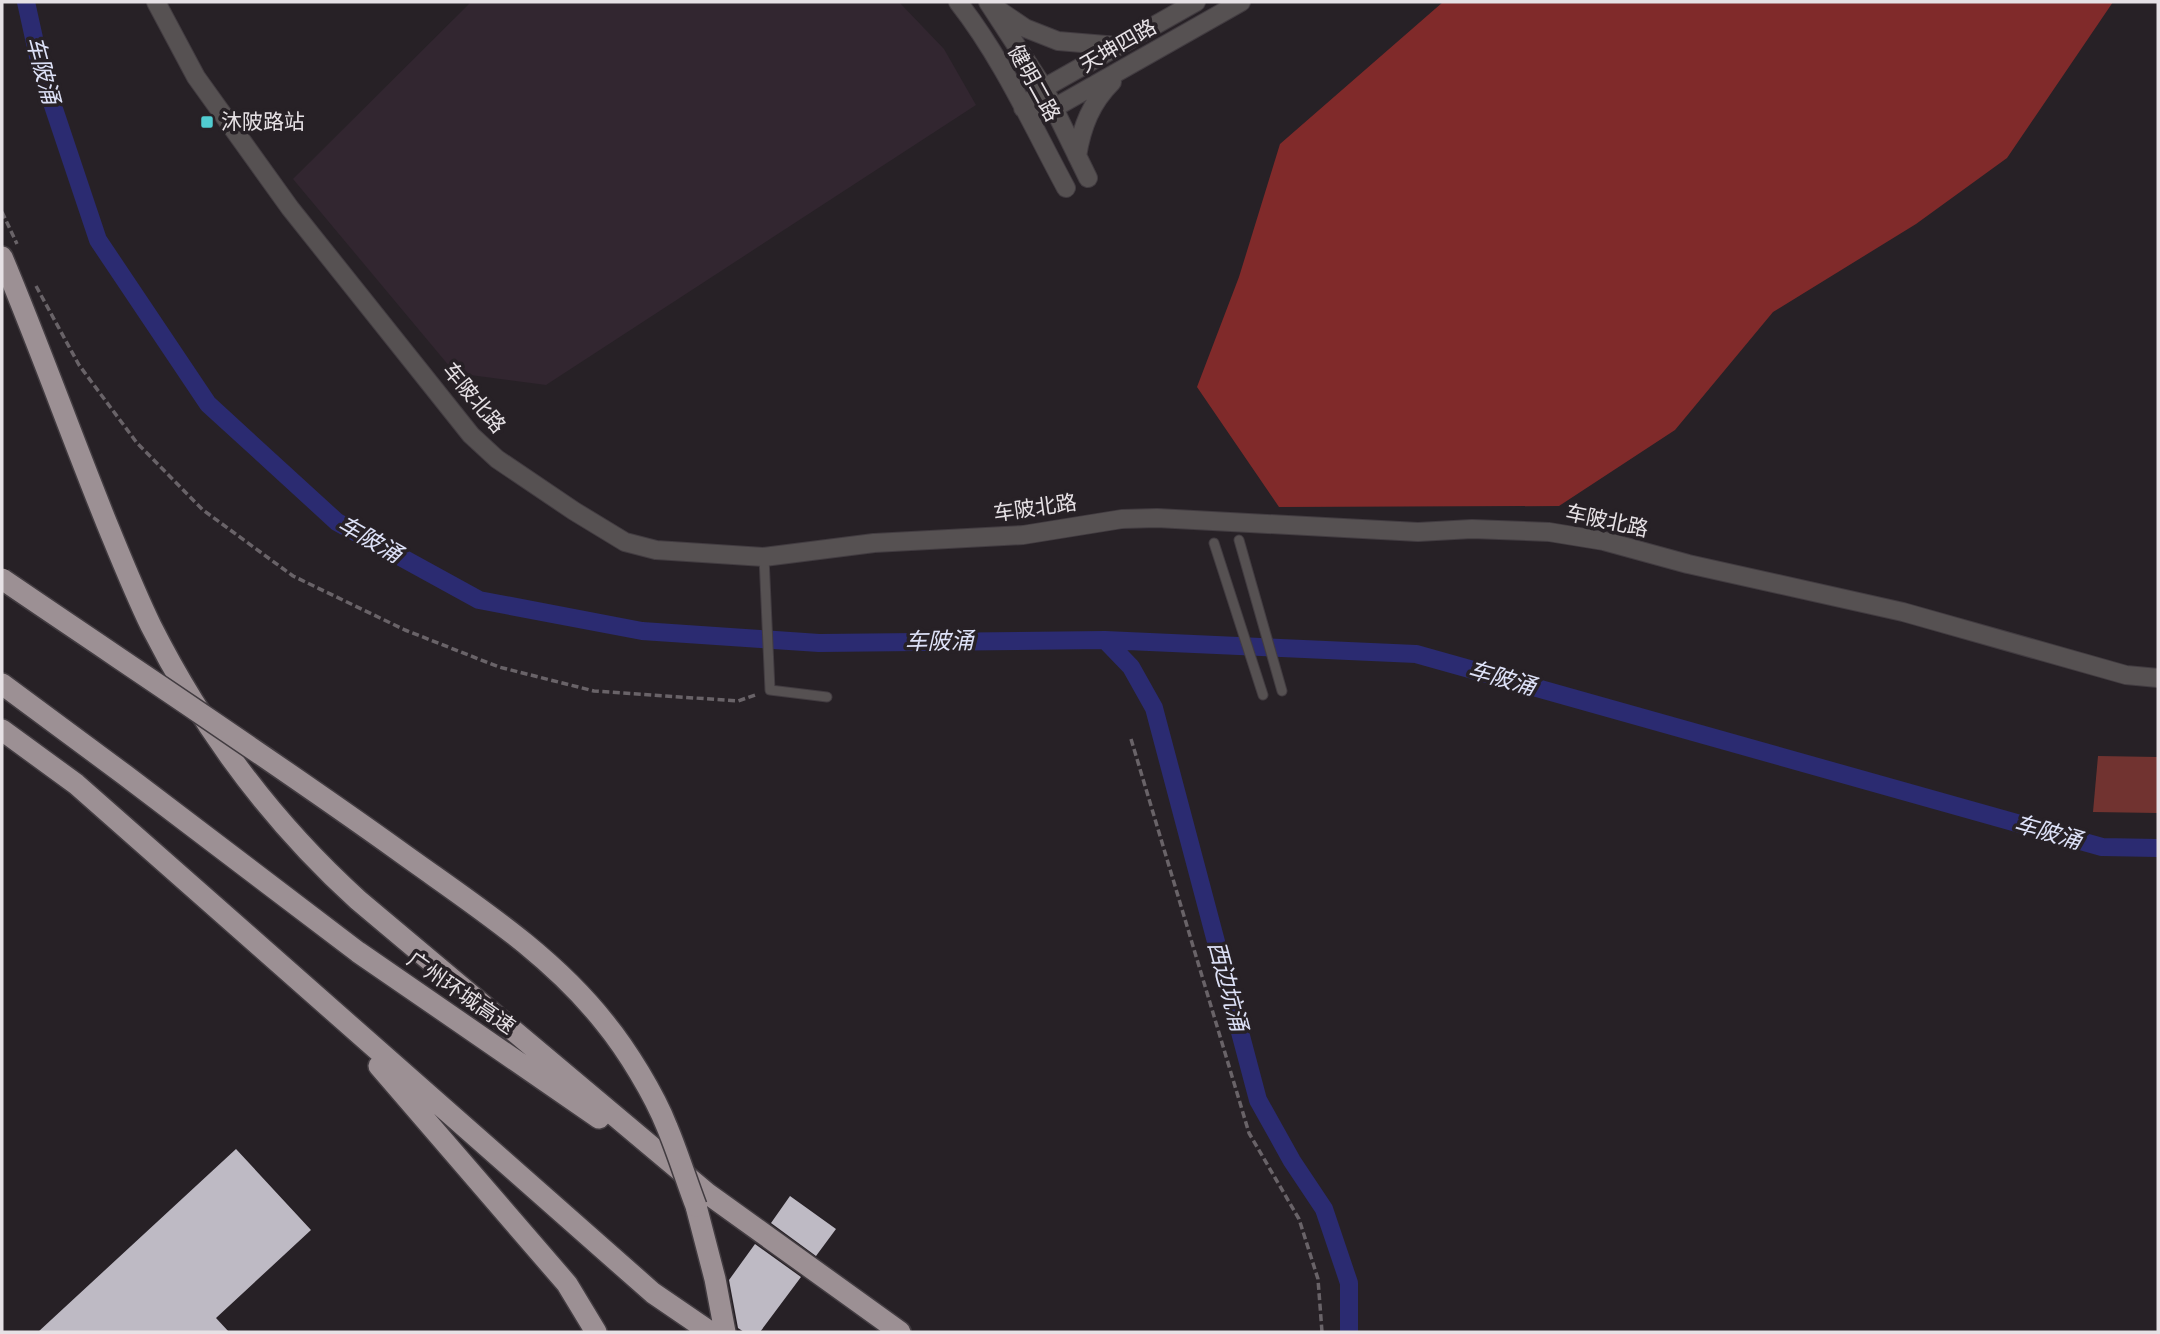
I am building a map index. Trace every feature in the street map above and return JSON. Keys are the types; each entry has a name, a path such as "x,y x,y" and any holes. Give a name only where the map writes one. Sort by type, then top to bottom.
{"highway":[{"path":"10,253 93,489 150,624 186,689 243,773 315,859 358,900 708,1194"},
{"path":"2,579 360,823 508,929 537,952 575,989 605,1023 667,1125 696,1206 715,1279 725,1332"},
{"name":"广州环城高速","path":"2,684 358,952 708,1194 900,1332"},
{"path":"2,730 76,784 653,1293 710,1332"},
{"path":"325,1003 567,1284 596,1332"}],"street":[{"name":"车陂北路","path":"156,2 196,77 290,208 482,446 541,489 625,542 656,550 764,557 874,543 1023,535 1122,519 1157,518 1418,532 1472,529 1549,532 1604,541 1708,569 1903,612 2126,675 2158,678"},
{"name":"健明二路","path":"958,2 1000,65 1066,188"},
{"name":"天坤四路","path":"1023,108 1044,88 1196,2"},
{"name":"天坤四路","path":"1054,108 1241,2"},
{"name":"健明二路","path":"989,3 1044,88 1088,178"},
{"path":"989,3 1042,36 1072,43 1118,47"},
{"path":"1077,156 1083,128 1093,105 1128,66"},
{"path":"1023,108 1054,108"}],"lane":[{"path":"1066,188 1088,178"},
{"path":"1239,540 1282,691"},
{"path":"1214,543 1263,695"},
{"path":"764,557 770,690 827,697"}],"path":[{"path":"2,212 10,253"},
{"path":"36,285 79,365 137,443 203,510 293,576 405,630 499,667 594,691 738,701 770,690"},
{"path":"1132,739 1249,1133 1299,1219 1318,1279 1322,1332"}],"shaded area":[{"path":"471,2 899,2 944,49 976,105 546,385 455,373 293,179"},
{"path":"1443,2 2113,2 2007,158 1916,224 1773,312 1675,430 1559,506 1279,507 1197,387 1239,277 1280,144"},
{"path":"2098,756 2158,757 2158,813 2093,812"}],"building":[{"path":"236,1149 311,1230 216,1318 229,1332 38,1332"},
{"path":"790,1196 836,1229 816,1256 771,1223"},
{"path":"755,1244 801,1277 760,1332 744,1332 738,1328 729,1280"}],"waterway":[{"name":"车陂涌","path":"26,2 41,70 98,240 208,404 337,522 479,600 642,631 819,643 1105,640 1416,654 2102,847 2158,848"},
{"name":"西边坑涌","path":"1105,640 1131,667 1154,708 1258,1100 1292,1161 1324,1209 1349,1283 1349,1332"}],"place":[{"name":"沐陂路站","path":"207,122"}]}
